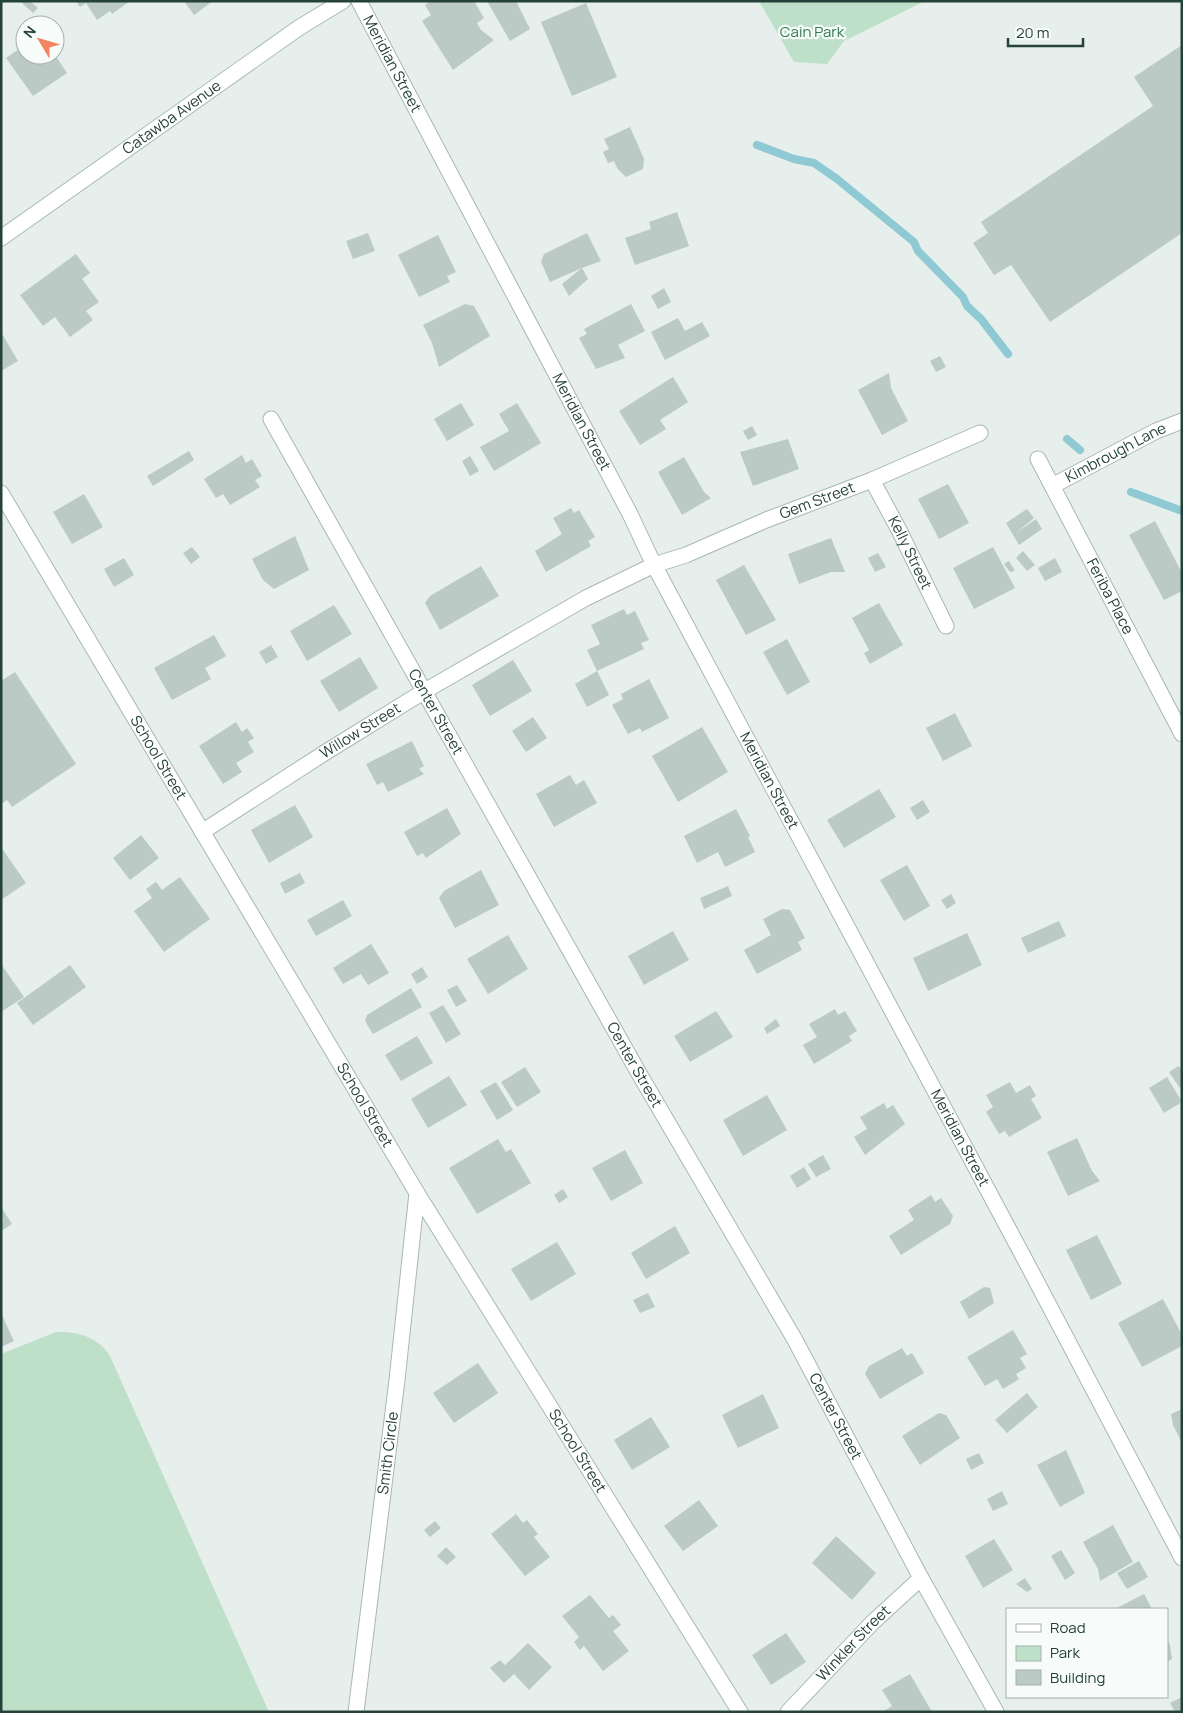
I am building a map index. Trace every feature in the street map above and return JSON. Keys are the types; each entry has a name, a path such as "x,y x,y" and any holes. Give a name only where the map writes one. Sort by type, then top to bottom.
{"street":[{"name":"Catawba Avenue","path":"1,238 300,27 343,1"},
{"name":"Meridian Street","path":"360,1 630,514 654,566 1031,1271 1182,1558"},
{"name":"Center Street","path":"271,420 637,1070 795,1340 921,1578 996,1712"},
{"name":"Kimbrough Lane","path":"1052,486 1156,431 1182,421"},
{"name":"Gem Street","path":"654,566 766,520 872,480 980,433"},
{"name":"Feriba Place","path":"1038,459 1182,734"},
{"name":"Kelly Street","path":"872,480 946,626"},
{"name":"School Street","path":"1,492 418,1193 740,1712"},
{"name":"Willow Street","path":"202,832 423,692 586,598 654,566"},
{"name":"Smith Circle","path":"356,1712 418,1193"},
{"name":"Winkler Street","path":"788,1712 872,1623 921,1578"}],"green space":[{"name":"Cain Park","path":"759,1 925,1 844,41 827,64 794,62"},
{"path":"56,1332 87,1336 100,1344 110,1356 269,1712 1,1712 1,1354"}],"building":[{"path":"30,1 38,8 33,13 22,3"},
{"path":"76,1 130,1 112,14 110,11 97,20 86,3 80,7"},
{"path":"184,1 213,1 194,15"},
{"path":"431,1 474,1 484,18 477,23 481,30 494,40 453,70 422,21 431,15 425,5"},
{"path":"487,1 516,1 530,29 510,41"},
{"path":"586,3 617,77 572,96 541,22"},
{"path":"1182,45 1182,233 1050,322 1011,265 994,275 973,243 988,233 981,222 1153,106 1134,77"},
{"path":"15,52 15,65 62,65 67,73 33,96 6,58"},
{"path":"630,127 644,159 643,169 626,177 617,168 614,161 608,163 603,152 609,149 604,139"},
{"path":"677,212 689,246 635,265 625,238 651,229 649,222"},
{"path":"368,233 375,251 353,259 346,241"},
{"path":"587,233 601,261 550,282 541,262 544,254"},
{"path":"438,235 456,272 447,276 450,282 419,297 398,255"},
{"path":"76,254 90,273 82,279 99,302 86,311 93,320 70,337 55,317 43,326 20,295"},
{"path":"582,268 588,279 569,296 562,284"},
{"path":"664,288 671,302 658,309 651,296"},
{"path":"465,304 474,306 490,336 439,367 432,343 423,325"},
{"path":"631,304 645,331 618,345 625,358 596,369 579,338 587,334 584,329"},
{"path":"678,318 685,331 702,322 710,336 665,360 651,332"},
{"path":"1,332 18,361 1,371"},
{"path":"940,356 946,367 936,372 930,361"},
{"path":"889,373 891,388 908,421 882,435 858,390"},
{"path":"673,377 688,402 660,420 666,429 640,445 619,411"},
{"path":"461,403 474,425 447,441 434,419"},
{"path":"517,403 541,443 494,471 480,447 509,431 499,414"},
{"path":"752,426 757,435 748,440 743,431"},
{"path":"788,439 799,469 753,486 740,452"},
{"path":"189,451 194,460 153,486 147,476"},
{"path":"242,455 246,463 252,459 262,476 255,480 260,487 230,505 223,494 216,498 204,479"},
{"path":"470,456 479,471 470,476 462,461"},
{"path":"684,457 704,492 711,498 682,515 658,472"},
{"path":"948,484 969,523 939,539 918,499"},
{"path":"84,494 103,527 72,544 53,512"},
{"path":"571,508 574,513 579,510 595,537 588,541 591,546 546,572 535,551 562,534 553,518"},
{"path":"1027,509 1034,518 1016,533 1036,519 1042,529 1019,545 1006,523"},
{"path":"1155,521 1182,573 1182,591 1164,600 1129,535"},
{"path":"295,536 309,570 274,589 263,580 252,559"},
{"path":"831,538 845,572 831,572 799,584 788,554"},
{"path":"192,547 200,557 191,564 183,553"},
{"path":"993,547 1015,588 974,609 953,568"},
{"path":"1023,551 1035,565 1027,571 1016,558"},
{"path":"878,553 886,567 875,572 868,558"},
{"path":"124,558 134,575 114,587 104,569"},
{"path":"1055,558 1062,572 1045,581 1038,568"},
{"path":"1009,561 1015,571 1010,572 1004,564"},
{"path":"744,565 776,620 746,635 716,580"},
{"path":"481,566 499,596 440,630 425,603 430,596"},
{"path":"879,603 903,645 870,664 864,653 869,650 852,618"},
{"path":"334,605 352,634 307,661 290,631"},
{"path":"624,609 627,615 635,611 649,640 641,643 644,649 597,671 587,650 600,644 591,625"},
{"path":"214,635 226,656 205,668 211,679 172,700 154,668"},
{"path":"787,639 810,682 787,695 763,652"},
{"path":"271,645 278,657 266,664 259,652"},
{"path":"360,657 378,688 339,712 320,681"},
{"path":"513,660 532,691 490,716 472,685"},
{"path":"597,671 609,695 587,707 575,684"},
{"path":"15,672 76,764 12,807 7,800 1,804 1,681"},
{"path":"649,679 669,718 642,732 640,728 628,734 612,705 623,699 621,694"},
{"path":"955,713 972,746 943,761 926,728"},
{"path":"533,717 547,738 526,752 512,731"},
{"path":"236,722 242,732 247,728 254,738 248,742 254,752 236,763 242,772 223,784 199,746"},
{"path":"702,727 728,772 678,802 652,756"},
{"path":"412,741 424,766 419,769 424,774 388,792 383,782 377,785 366,764"},
{"path":"570,775 576,785 584,780 597,803 554,827 536,794"},
{"path":"879,789 896,817 844,848 827,820"},
{"path":"923,800 930,812 917,820 910,808"},
{"path":"295,805 313,837 269,863 251,830"},
{"path":"447,808 461,834 426,858 423,853 417,856 404,832"},
{"path":"736,809 750,836 748,837 755,852 725,867 718,852 697,863 684,836"},
{"path":"141,835 159,858 130,880 113,858"},
{"path":"1,847 26,883 1,900"},
{"path":"907,865 930,906 904,921 880,880"},
{"path":"481,870 499,905 455,928 439,898 444,891"},
{"path":"300,873 305,883 285,894 280,883"},
{"path":"180,877 210,919 164,952 134,911 152,898 146,889 156,882 162,890"},
{"path":"728,886 732,896 704,909 700,898"},
{"path":"951,894 956,903 947,909 941,900"},
{"path":"343,900 352,916 316,936 307,920"},
{"path":"782,909 790,910 805,938 798,942 802,950 757,974 744,950 771,935 763,919"},
{"path":"1059,921 1066,936 1028,953 1021,938"},
{"path":"673,931 689,960 644,985 628,956"},
{"path":"967,933 982,965 928,991 913,958"},
{"path":"508,935 528,969 488,994 467,959"},
{"path":"371,944 389,973 368,985 361,974 343,984 333,968"},
{"path":"1,964 24,997 1,1012"},
{"path":"70,965 86,987 33,1025 17,1003"},
{"path":"422,967 428,977 417,984 411,974"},
{"path":"457,985 467,1001 456,1007 447,990"},
{"path":"411,988 422,1007 373,1034 365,1021 367,1015"},
{"path":"443,1005 461,1034 446,1043 429,1013"},
{"path":"835,1009 838,1015 845,1011 857,1031 849,1036 852,1041 814,1064 803,1045 817,1037 809,1024"},
{"path":"716,1011 733,1037 690,1062 674,1036"},
{"path":"776,1019 780,1026 767,1034 764,1028"},
{"path":"417,1036 433,1063 401,1081 385,1055"},
{"path":"1179,1066 1182,1070 1182,1091 1169,1072"},
{"path":"525,1067 541,1092 517,1107 501,1082"},
{"path":"449,1076 467,1105 428,1128 411,1099"},
{"path":"1167,1077 1182,1102 1164,1113 1149,1088"},
{"path":"496,1082 513,1110 497,1120 480,1091"},
{"path":"1010,1082 1016,1093 1030,1085 1036,1096 1031,1099 1042,1118 1009,1137 1005,1131 999,1134 986,1112 993,1107 986,1095"},
{"path":"767,1095 787,1130 743,1156 723,1120"},
{"path":"884,1103 887,1109 893,1105 905,1124 865,1155 854,1137 867,1129 860,1117"},
{"path":"1077,1138 1092,1171 1100,1181 1068,1196 1047,1152"},
{"path":"498,1139 506,1152 511,1149 531,1183 477,1214 449,1168"},
{"path":"625,1150 643,1183 611,1201 592,1168"},
{"path":"823,1155 831,1169 816,1177 808,1164"},
{"path":"804,1167 811,1179 797,1188 790,1176"},
{"path":"563,1189 568,1197 559,1203 554,1195"},
{"path":"931,1195 935,1202 941,1198 953,1216 950,1224 901,1255 889,1236 914,1220 908,1210"},
{"path":"1,1207 12,1224 1,1231"},
{"path":"675,1226 690,1253 646,1279 631,1253"},
{"path":"1097,1235 1122,1284 1091,1300 1066,1250"},
{"path":"557,1242 576,1274 531,1301 511,1269"},
{"path":"984,1287 990,1288 994,1303 969,1319 960,1302"},
{"path":"648,1293 655,1307 640,1313 633,1300"},
{"path":"1163,1299 1182,1335 1182,1346 1142,1367 1118,1323"},
{"path":"1,1313 14,1341 1,1347"},
{"path":"1013,1330 1027,1354 1020,1358 1026,1368 1016,1374 1019,1379 1003,1389 997,1379 985,1386 967,1357"},
{"path":"902,1348 907,1356 912,1353 924,1373 880,1399 865,1374 869,1366"},
{"path":"478,1363 498,1393 454,1423 433,1393"},
{"path":"1027,1393 1038,1407 1007,1433 995,1420"},
{"path":"763,1394 779,1428 738,1448 722,1415"},
{"path":"1182,1409 1182,1443 1173,1425 1171,1414"},
{"path":"939,1413 946,1415 960,1438 920,1465 902,1436"},
{"path":"651,1417 670,1447 632,1470 614,1440"},
{"path":"1066,1450 1085,1493 1060,1507 1037,1465"},
{"path":"979,1453 984,1463 971,1470 966,1459"},
{"path":"1002,1491 1008,1504 993,1511 987,1499"},
{"path":"699,1500 718,1526 683,1551 664,1526"},
{"path":"516,1514 523,1523 527,1520 538,1534 534,1537 550,1557 525,1576 491,1534"},
{"path":"435,1521 441,1528 430,1537 424,1530"},
{"path":"1113,1525 1133,1562 1100,1581 1098,1569 1083,1542"},
{"path":"836,1536 876,1573 852,1600 812,1563"},
{"path":"994,1539 1013,1570 983,1588 965,1556"},
{"path":"446,1547 456,1557 447,1565 437,1556"},
{"path":"1061,1550 1075,1573 1065,1580 1051,1556"},
{"path":"1139,1561 1148,1577 1127,1589 1117,1573"},
{"path":"1025,1578 1032,1589 1027,1592 1016,1584"},
{"path":"1144,1594 1151,1608 1117,1608"},
{"path":"590,1595 609,1618 613,1615 621,1625 613,1631 629,1651 603,1671 584,1646 580,1650 574,1642 579,1637 562,1616"},
{"path":"786,1633 806,1662 771,1685 752,1655"},
{"path":"1168,1640 1170,1645 1172,1659 1168,1661"},
{"path":"528,1643 552,1667 529,1690 514,1674 504,1683 490,1668 500,1660 505,1665"},
{"path":"910,1674 932,1712 882,1712 892,1706 882,1690"},
{"path":"1182,1697 1182,1712 1175,1712 1170,1703"}],"waterway":[{"path":"757,145 794,159 814,163 837,179 914,242 918,251 963,297 967,306 981,319 1008,354"},
{"path":"1067,439 1080,450"},
{"path":"1131,492 1182,511"}]}
